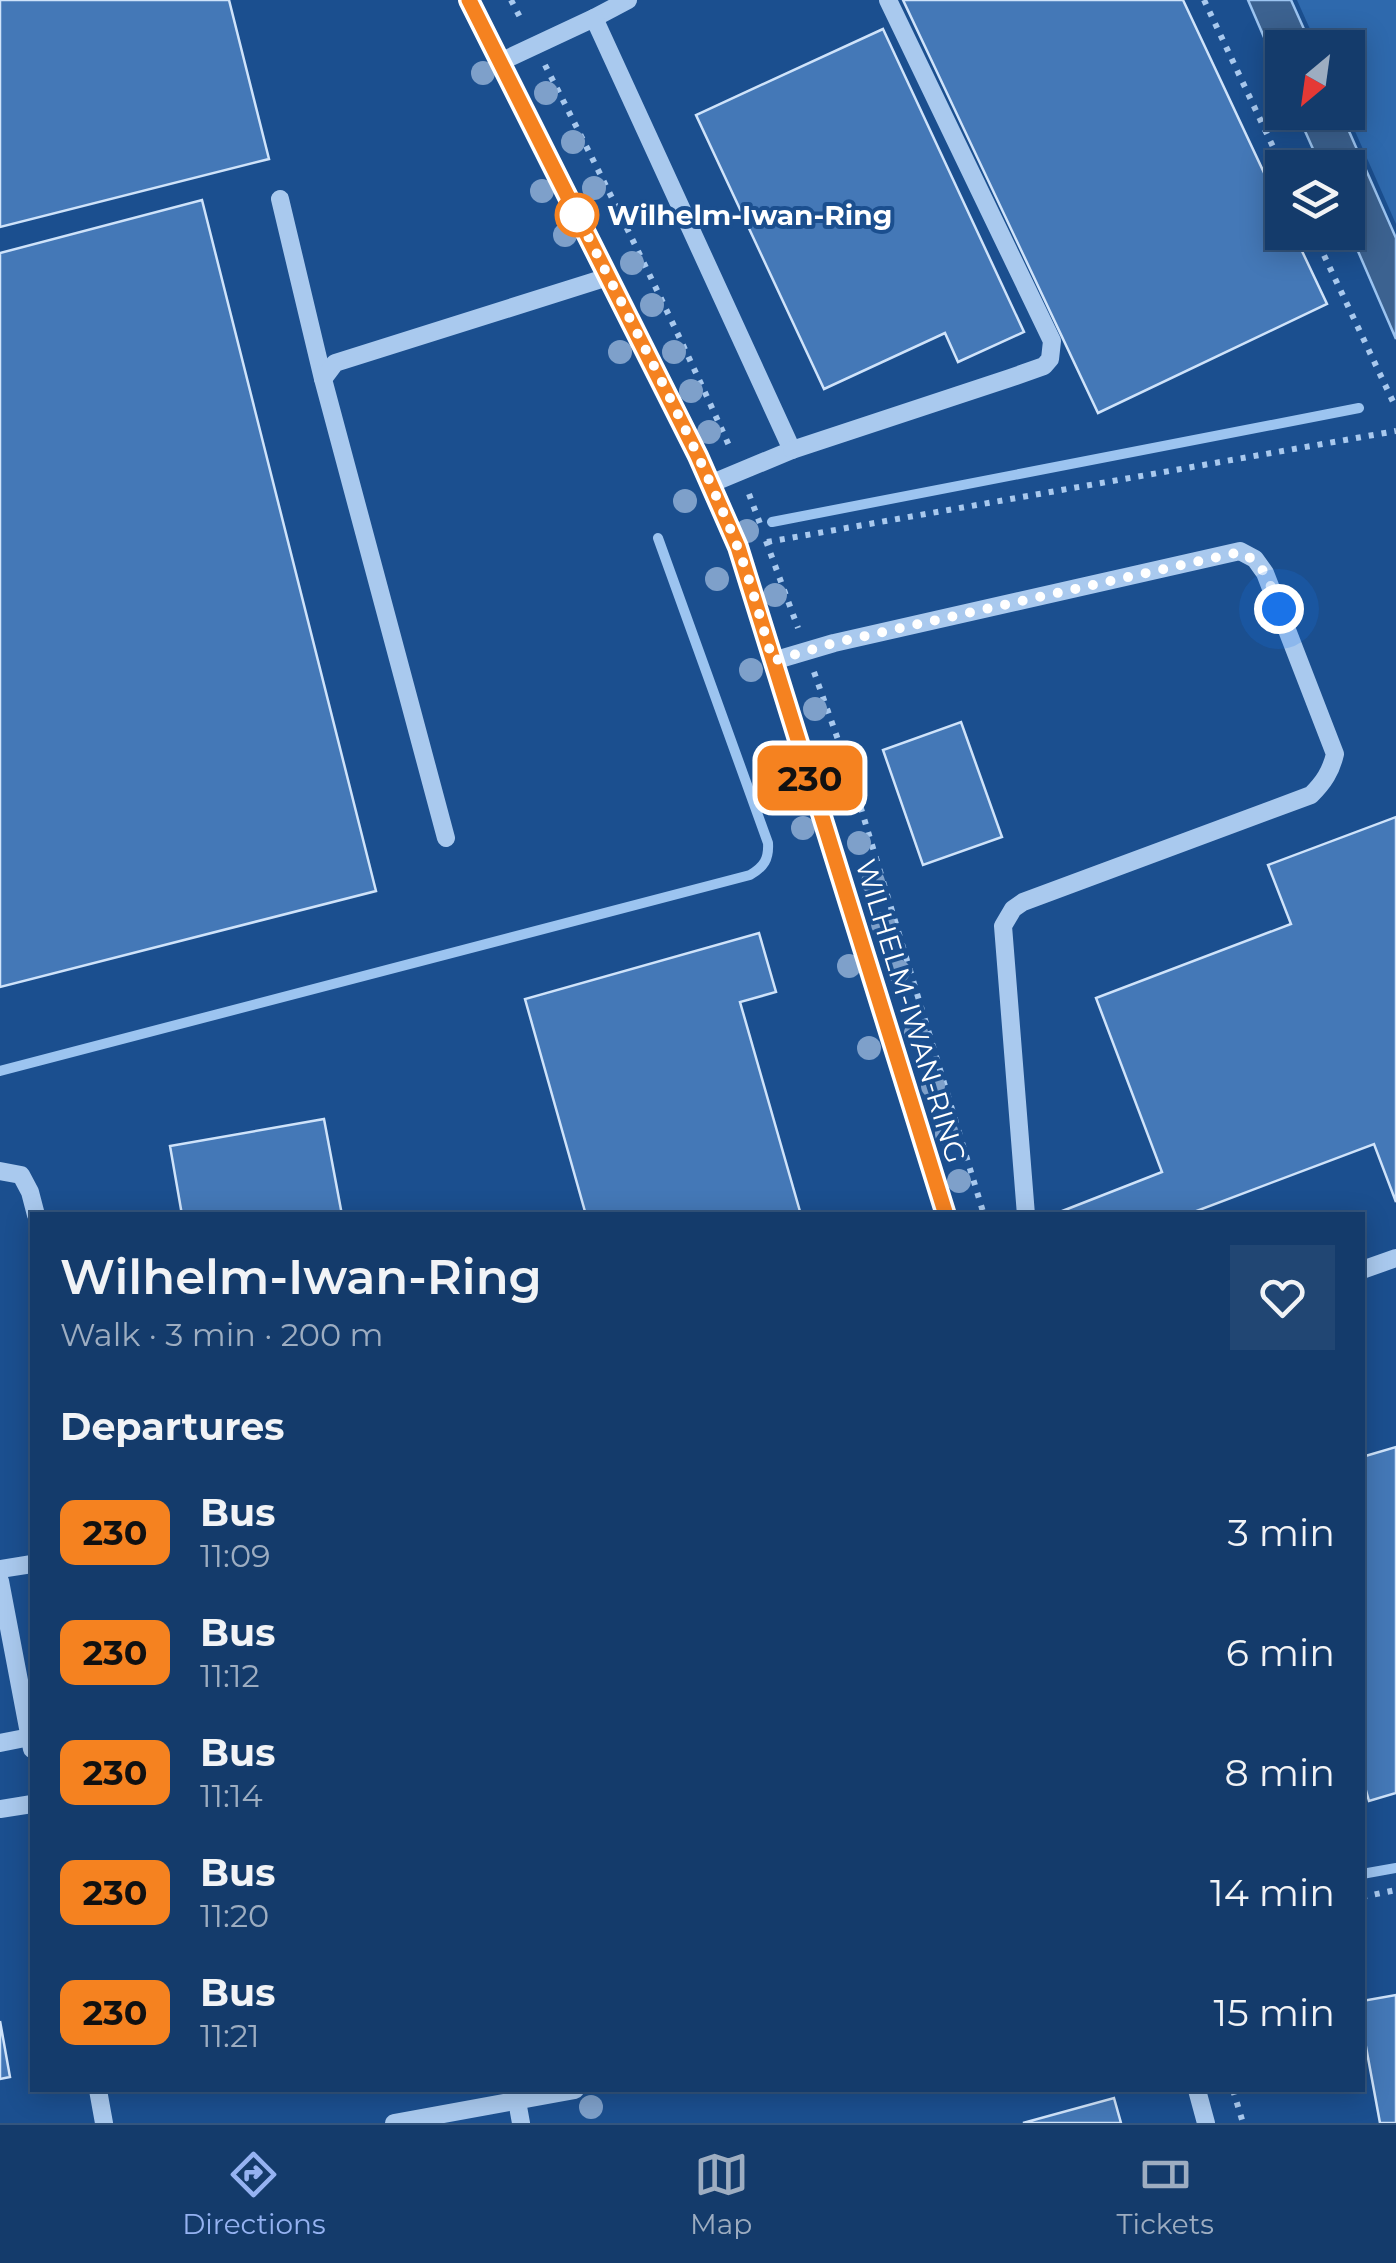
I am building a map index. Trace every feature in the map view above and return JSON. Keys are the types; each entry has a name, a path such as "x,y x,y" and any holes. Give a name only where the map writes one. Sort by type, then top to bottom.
{"street":[{"name":"WILHELM-IWAN-RING","path":"469,0 738,547 945,1212"},
{"path":"500,62 628,0"},
{"path":"710,484 792,450 1010,378 1044,366 1050,360 1052,341 888,0"},
{"path":"594,18 792,450"},
{"path":"280,200 323,379 446,838"},
{"path":"323,379 335,364 608,277"},
{"path":"773,661 834,643 1240,552 1255,559 1265,573 1335,754 1331,769 1311,794 1022,902 1013,909 1004,926 1026,1212"},
{"path":"0,1171 21,1175 35,1212"},
{"path":"1365,1269 1396,1258"},
{"path":"0,1569 30,1564"},
{"path":"0,1581 30,1733"},
{"path":"0,1743 30,1743"},
{"path":"0,1809 30,1804"},
{"path":"98,2092 104,2123"},
{"path":"394,2123 444,2119 564,2092"},
{"path":"1198,2092 1206,2123"},
{"path":"516,2101 521,2123"}],"path":[{"path":"1204,0 1274,150"},
{"path":"1321,250 1396,408"},
{"path":"738,547 1396,431"},
{"path":"1365,1895 1396,1890"},
{"path":"1234,2092 1243,2123"}],"shaded area":[{"path":"1248,0 1291,0 1304,30 1265,30 1265,40"},
{"path":"1297,0 1396,0 1396,224 1355,130 1365,130 1365,30 1310,30"},
{"path":"1305,130 1348,130 1357,150 1313,150"},
{"path":"1365,168 1396,238 1396,339 1358,250 1365,250"}],"building":[{"path":"0,0 229,0 269,159 0,227"},
{"path":"903,0 1183,0 1265,175 1265,250 1302,250 1327,304 1098,413"},
{"path":"883,29 1024,332 958,362 945,333 824,389 696,115"},
{"path":"202,200 376,891 0,987 0,253"},
{"path":"961,722 1002,837 923,865 883,750"},
{"path":"1396,817 1396,1202 1374,1144 1194,1212 1060,1212 1162,1172 1096,998 1291,924 1268,865"},
{"path":"759,933 776,992 740,1002 800,1212 585,1212 525,999"},
{"path":"324,1119 341,1212 181,1212 170,1146"},
{"path":"1396,1447 1396,1793 1369,1801 1365,1787 1365,1456"},
{"path":"1396,1995 1396,2123 1380,2123 1365,2041 1365,2000"},
{"path":"0,2021 10,2077 0,2079"},
{"path":"1114,2098 1121,2123 1023,2123"}],"waterway":[{"path":"772,522 1359,408"},
{"path":"0,1071 750,875 759,869 765,862 768,843 658,538"},
{"path":"1365,1873 1396,1868"}],"bus line":[{"name":"230","path":"469,0 698,456 738,547 945,1212"}],"place":[{"name":"Wilhelm-Iwan-Ring","path":"577,215"}],"route":[{"path":"577,215 575,210 698,456 738,547 773,661 834,643 1240,552 1255,559 1265,573 1279,609"}]}
